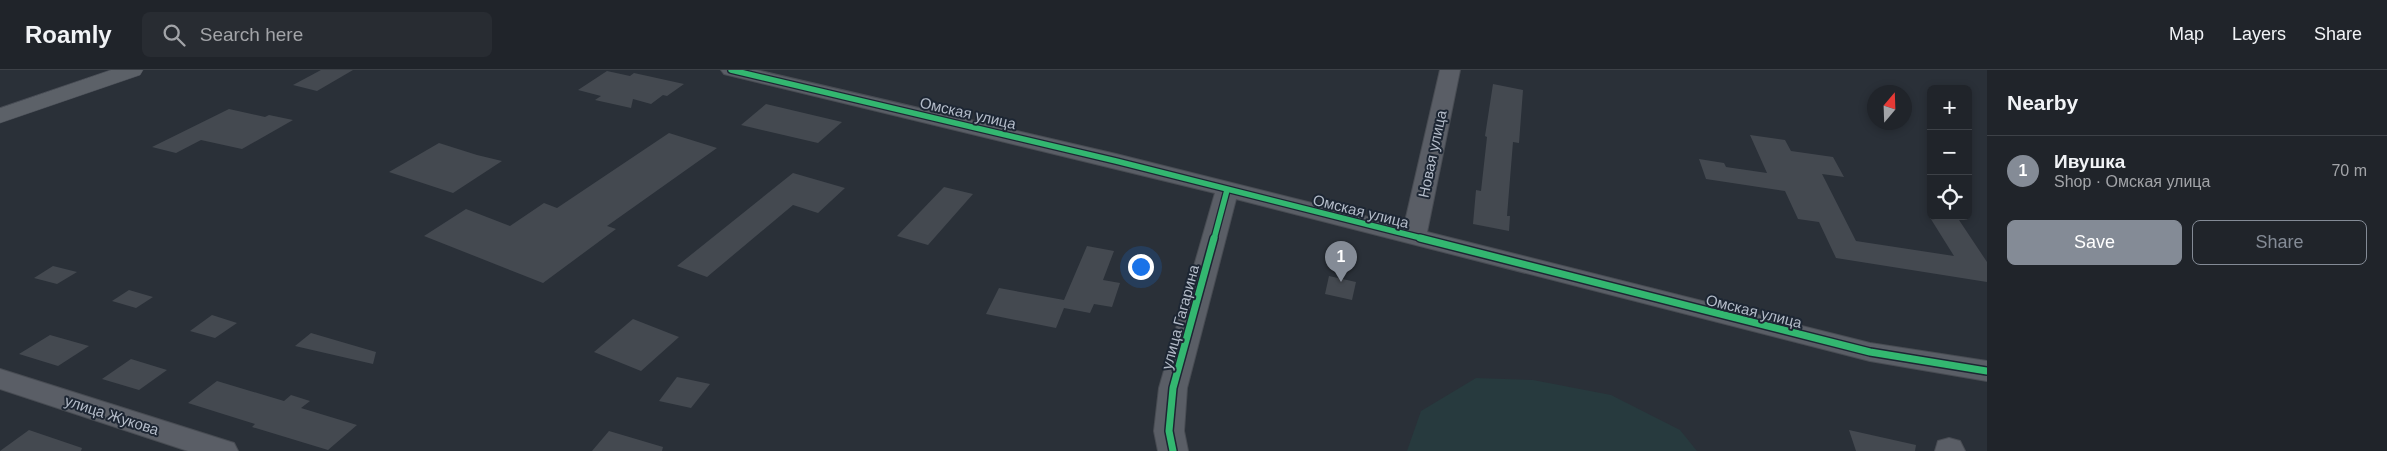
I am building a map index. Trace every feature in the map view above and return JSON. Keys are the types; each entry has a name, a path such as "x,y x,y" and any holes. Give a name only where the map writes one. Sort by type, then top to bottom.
{"main road":[{"path":"0,102 96,70"},
{"path":"0,116 132,70"}],"street":[{"name":"Омская улица","path":"731,70 1116,161 1870,352 1987,371"},
{"name":"Новая улица","path":"1414,237 1450,70"},
{"name":"улица Гагарина","path":"1167,444 1173,388 1227,190"},
{"name":"улица Жукова","path":"0,379 224,451"}],"green space":[{"path":"1476,378 1533,380 1611,395 1680,430 1697,451 1407,451 1421,411"}],"building":[{"path":"321,70 353,70 317,91 293,85"},
{"path":"607,71 630,76 634,73 684,84 651,104 633,99 631,108 595,100 601,96 578,90"},
{"path":"1493,84 1523,90 1519,143 1513,142 1507,216 1510,216 1509,231 1473,224 1476,190 1481,191 1487,137 1485,136"},
{"path":"766,104 842,122 818,143 741,125"},
{"path":"229,109 265,117 269,115 293,120 242,149 201,140 176,153 152,147"},
{"path":"669,133 717,148 607,226 616,229 543,283 424,236 466,209 510,226 544,203 557,208"},
{"path":"1750,135 1785,140 1791,151 1833,157 1844,177 1822,174 1856,241 1954,256 1932,220 1959,220 1987,262 1987,282 1836,258 1819,222 1798,219 1785,191 1706,179 1699,159 1724,163 1726,167 1767,173"},
{"path":"439,143 502,161 453,193 389,172"},
{"path":"793,173 845,188 818,213 793,205 707,277 677,266"},
{"path":"944,187 973,194 928,245 897,236"},
{"path":"1087,246 1114,251 1103,280 1120,283 1112,307 1094,304 1090,313 1064,308 1056,328 986,314 999,288 1064,300"},
{"path":"53,266 77,272 57,284 34,278"},
{"path":"1329,276 1356,282 1352,300 1325,294"},
{"path":"129,290 153,297 136,308 112,301"},
{"path":"212,315 237,323 215,338 190,331"},
{"path":"633,319 679,337 641,371 594,352"},
{"path":"311,333 376,352 373,364 295,346"},
{"path":"50,335 89,346 58,366 19,354"},
{"path":"131,359 167,370 139,390 102,379"},
{"path":"677,377 710,384 691,408 659,401"},
{"path":"217,381 284,401 291,395 310,401 301,408 357,425 328,450 252,427 255,424 188,403"},
{"path":"29,430 82,448 81,451 0,451"},
{"path":"1849,430 1916,445 1915,451 1856,451"},
{"path":"609,431 663,447 662,451 592,451"}],"cycle path":[{"path":"731,70 1116,161 1870,352 1987,371"},
{"path":"1173,451 1169,431 1173,388 1227,190"}],"place":[{"name":"Ивушка","path":"1341,282"}]}
